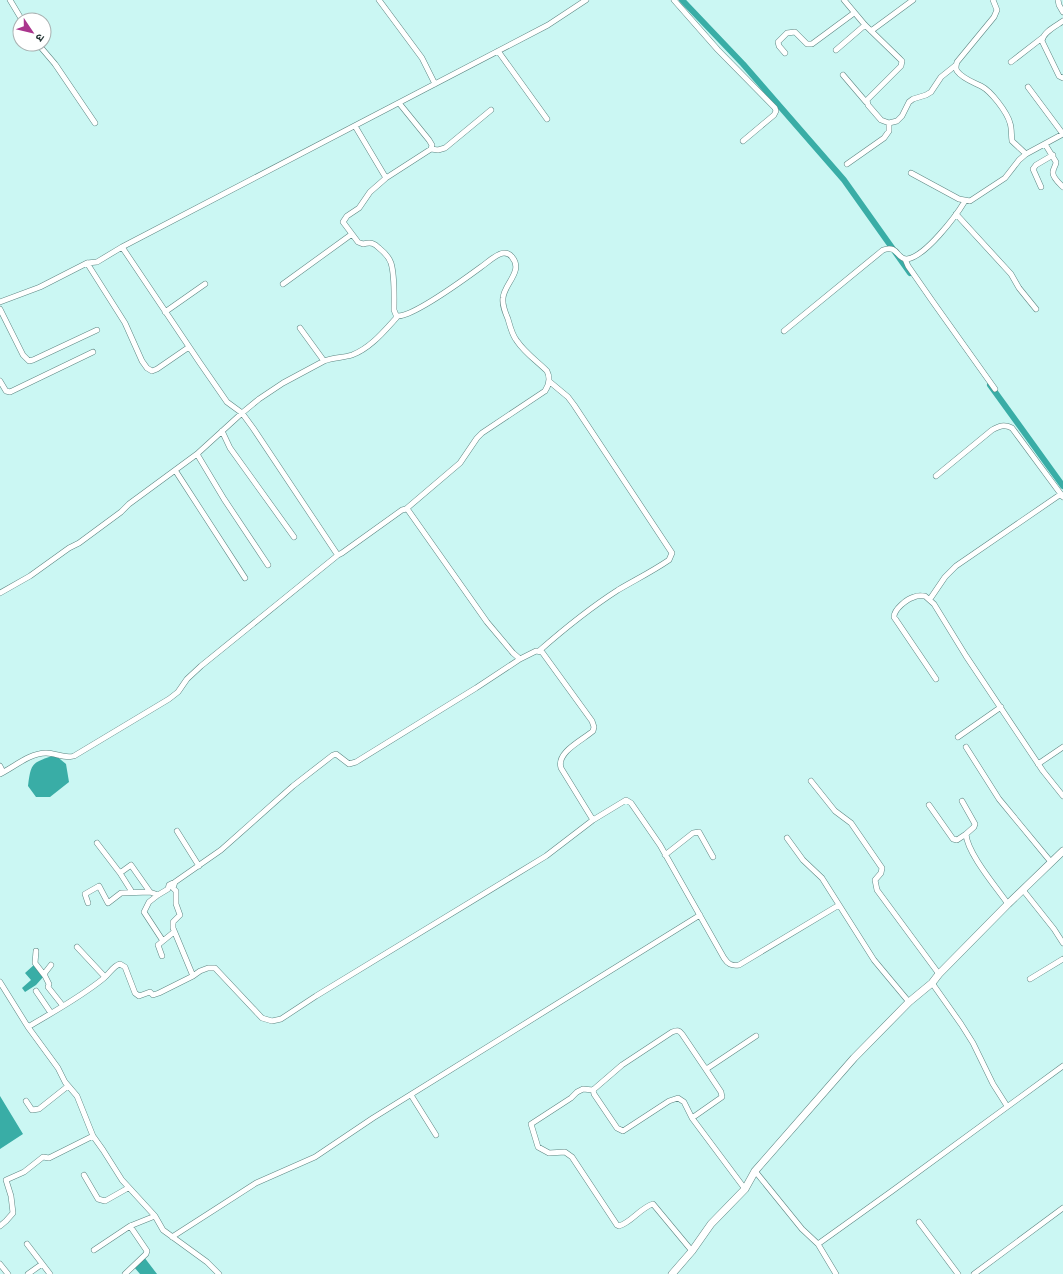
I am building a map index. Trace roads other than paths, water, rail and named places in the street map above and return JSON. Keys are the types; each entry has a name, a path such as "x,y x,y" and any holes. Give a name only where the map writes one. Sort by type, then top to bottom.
{"street":[{"path":"10,0 17,12"},
{"path":"379,0 422,58 435,84"},
{"path":"0,302 40,286 87,263 97,262 122,247 548,25 586,0"},
{"path":"674,0 718,50 775,108 776,111 774,115 743,141"},
{"path":"844,0 865,25 900,58 902,64 868,98 866,102"},
{"path":"871,31 912,0"},
{"path":"843,75 881,120 890,123 897,121 900,119 909,102 931,92 941,76 956,65 994,17 996,10 993,0"},
{"path":"1058,0 1063,12"},
{"path":"785,53 778,46 778,42 787,33 795,32 807,44 812,44 854,13"},
{"path":"1011,62 1063,21"},
{"path":"836,50 865,25"},
{"path":"1042,38 1044,46 1059,76 1063,78"},
{"path":"498,51 547,119"},
{"path":"43,52 55,64 95,123"},
{"path":"956,65 957,71 967,79 986,89 1000,105 1008,116 1012,130 1012,141 1026,154"},
{"path":"911,172 965,201 970,201 1005,178 1026,154 1063,134 1028,87"},
{"path":"399,103 429,140 432,145 431,149"},
{"path":"398,316 394,310 391,262 374,243 360,243 343,222 344,218 359,208 370,192 386,178 431,149 438,150 445,148 491,110"},
{"path":"847,164 884,138 889,131 890,123"},
{"path":"355,126 386,178"},
{"path":"1045,144 1053,155 1057,164 1053,174 1063,187"},
{"path":"1041,187 1033,168 1053,155"},
{"path":"905,259 912,257 927,247 956,214 965,201"},
{"path":"956,214 1011,274 1019,288 1036,309"},
{"path":"283,284 352,234"},
{"path":"122,247 227,402 242,413 253,428 338,555"},
{"path":"784,332 879,252 885,249 892,249 905,259 908,266 995,389"},
{"path":"0,593 30,576 69,548 79,543 198,454 242,413 268,393 328,359 345,357 354,354 377,339 398,316 406,315 420,308 500,253 510,255 516,263 515,273 504,292 504,309 517,342 547,372 550,382 545,391 482,433 460,463 406,509 338,555 201,666 186,679 178,692 169,699 74,756 65,757 43,753 26,759 2,773 0,766"},
{"path":"87,263 113,303 147,368 152,370 156,369 189,347"},
{"path":"166,312 205,284"},
{"path":"0,309 23,355 29,361 97,330"},
{"path":"300,328 324,361"},
{"path":"0,380 6,391 10,392 93,352"},
{"path":"163,941 144,912 149,902 168,889 169,885 221,850 293,786 333,755 339,755 349,764 356,762 520,659 536,650 539,651 562,631 620,589 669,560 672,553 574,405 568,397 550,382"},
{"path":"930,599 945,576 956,566 1062,496 1012,428 1006,425 992,430 936,476"},
{"path":"222,431 230,448 294,537"},
{"path":"198,454 224,499 268,565"},
{"path":"175,470 245,578"},
{"path":"406,509 410,512 487,622 513,653 520,659"},
{"path":"936,679 894,617 897,610 915,596 924,596 930,599 1038,764 1063,796"},
{"path":"539,651 542,652 592,721 594,727 593,731 575,744 561,758 559,763 593,820"},
{"path":"958,737 1001,707"},
{"path":"966,747 999,799 1051,862"},
{"path":"1038,764 1063,747"},
{"path":"811,780 835,811 851,824 882,868 881,873 875,880 877,890 939,974"},
{"path":"28,1027 64,1006 105,977 117,965 123,965 125,967 136,994 139,996 150,992 153,995 159,993 200,971 208,968 215,968 262,1018 272,1021 281,1019 366,965 546,856 593,820 624,800 629,801 665,855 727,963 732,966 739,965 839,905"},
{"path":"929,805 953,839 957,840 974,827 975,824 962,801"},
{"path":"177,831 199,866"},
{"path":"665,855 693,832 699,832 713,857"},
{"path":"966,834 970,848 978,862 1008,904"},
{"path":"787,838 803,860 822,878 874,960 909,1002"},
{"path":"97,843 120,873 132,892"},
{"path":"672,1274 692,1251 711,1224 745,1188 755,1171 854,1058 909,1002 932,983 1008,904 1063,851"},
{"path":"120,873 131,865 150,892"},
{"path":"173,883 173,888 176,891 176,904 180,915 173,922 174,932 193,976"},
{"path":"88,903 85,894 99,886 108,903 121,893 150,892 158,895"},
{"path":"1023,890 1054,929 1063,943"},
{"path":"172,1237 256,1183 314,1157 700,914"},
{"path":"162,956 158,946 174,932"},
{"path":"77,947 105,977"},
{"path":"36,950 35,963 45,976 49,984 48,987 64,1006"},
{"path":"1030,979 1063,959"},
{"path":"45,976 44,974 51,965"},
{"path":"0,982 28,1027 58,1068 65,1082 77,1096 93,1136 128,1188 155,1216 164,1230 200,1256 219,1274"},
{"path":"932,983 961,1024 993,1084 1007,1106"},
{"path":"36,991 51,1013"},
{"path":"692,1118 722,1097 721,1092 682,1034 676,1030 622,1065 594,1090 583,1089 577,1092 571,1098 531,1124 538,1148 549,1153 568,1153 616,1225 622,1225 653,1204 692,1251"},
{"path":"705,1068 708,1068 756,1036"},
{"path":"818,1244 1063,1066"},
{"path":"26,1101 32,1110 39,1109 68,1086"},
{"path":"594,1090 594,1094 620,1130 623,1131 669,1101 678,1098 684,1102 692,1118 745,1188"},
{"path":"411,1095 436,1135"},
{"path":"0,1226 13,1213 11,1196 6,1180 24,1172 43,1157 49,1158 93,1136"},
{"path":"755,1171 802,1229 818,1244 836,1274"},
{"path":"84,1175 98,1199 104,1201 128,1188"},
{"path":"974,1274 1063,1208"},
{"path":"94,1250 130,1226 155,1216"},
{"path":"919,1222 958,1274"},
{"path":"125,1274 146,1254 147,1251 130,1226"},
{"path":"27,1244 50,1274"},
{"path":"0,1264 8,1274"},
{"path":"28,1274 42,1264"}],"water":[{"path":"55,755 66,764 69,782 50,797 36,797 28,786 30,772 34,764"},
{"path":"35,964 44,976 36,985 25,992 22,988 31,980 25,973"},
{"path":"0,1096 23,1134 0,1149"},
{"path":"144,1257 157,1274 140,1274 134,1267"}],"waterway":[{"path":"682,0 743,64 844,180 910,273"},
{"path":"990,385 1063,486"}]}
